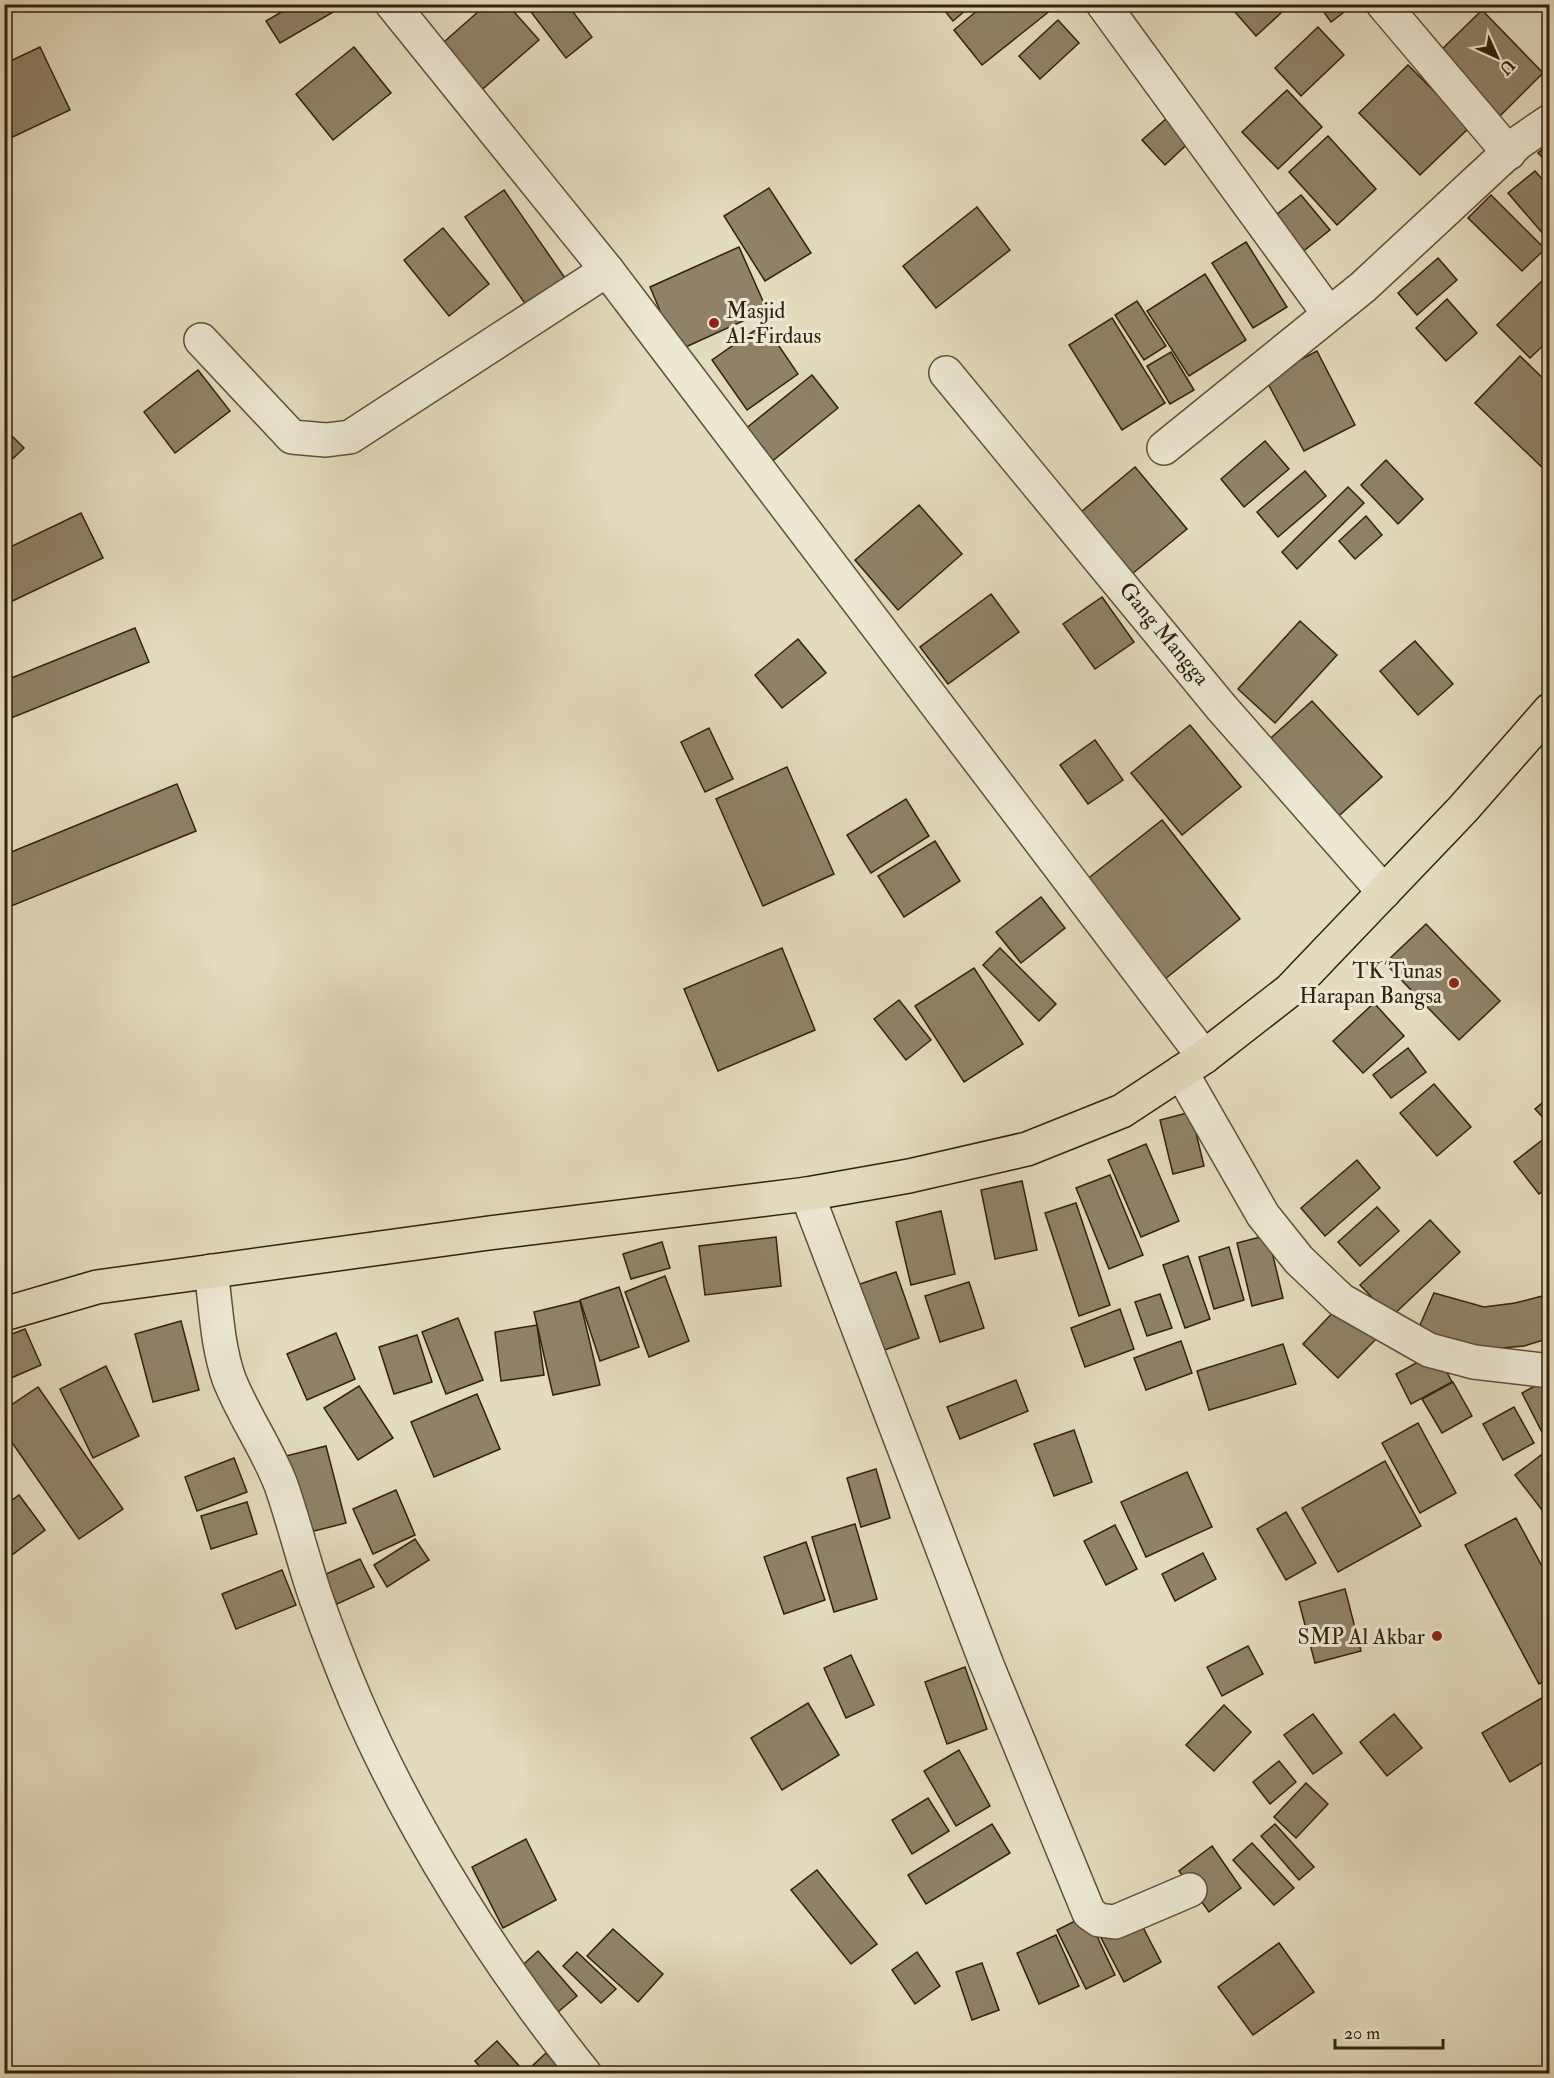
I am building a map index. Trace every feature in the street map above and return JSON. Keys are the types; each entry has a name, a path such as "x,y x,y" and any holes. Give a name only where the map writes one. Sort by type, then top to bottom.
{"highway":[{"path":"4,1314 97,1287 489,1233 807,1194 909,1176 1027,1149 1122,1111 1192,1064 1290,990 1463,809 1550,710"}],"street":[{"path":"392,4 607,270 1192,1064 1263,1215 1299,1260 1341,1300 1429,1350 1474,1362 1550,1371"},
{"path":"1103,4 1329,314"},
{"path":"1383,4 1509,153"},
{"path":"1164,448 1363,287 1509,153 1550,121"},
{"path":"201,340 292,437 326,440 350,437 607,270"},
{"path":"946,373 1221,707 1384,892"},
{"path":"807,1194 983,1654 1089,1913 1099,1920 1115,1922 1190,1890"},
{"path":"211,1271 221,1343 229,1378 280,1485 316,1599 385,1766 483,1932 561,2044 585,2073"}],"building":[{"path":"295,4 347,4 280,43 266,21"},
{"path":"487,4 507,4 539,40 477,94 437,48"},
{"path":"525,4 567,4 592,37 566,58"},
{"path":"939,4 973,4 953,21"},
{"path":"985,4 1046,4 1051,10 982,65 954,30"},
{"path":"1228,4 1273,4 1281,13 1256,36"},
{"path":"1318,4 1351,4 1352,6 1331,22"},
{"path":"1482,10 1543,73 1498,118 1436,55"},
{"path":"1058,20 1079,43 1040,79 1019,56"},
{"path":"1318,27 1344,55 1301,96 1275,68"},
{"path":"40,47 70,110 4,141 4,64"},
{"path":"354,47 391,93 333,140 296,94"},
{"path":"1408,65 1470,127 1420,175 1359,113"},
{"path":"1287,90 1322,127 1278,169 1242,132"},
{"path":"1175,111 1197,135 1165,165 1142,140"},
{"path":"1328,136 1376,189 1337,225 1289,172"},
{"path":"1550,143 1550,165 1538,153"},
{"path":"1535,171 1550,188 1550,242 1508,193"},
{"path":"769,188 811,253 765,281 724,216"},
{"path":"504,190 565,278 526,305 465,217"},
{"path":"1301,195 1330,230 1296,257 1267,222"},
{"path":"1491,195 1545,249 1522,271 1468,218"},
{"path":"977,207 1010,250 936,308 903,266"},
{"path":"443,228 489,284 449,316 404,260"},
{"path":"1246,242 1287,307 1253,328 1212,263"},
{"path":"739,247 767,310 677,351 650,287"},
{"path":"1438,258 1457,280 1417,315 1398,293"},
{"path":"1550,273 1550,339 1530,358 1497,325"},
{"path":"1205,274 1246,340 1189,376 1147,311"},
{"path":"1447,299 1477,333 1446,361 1416,328"},
{"path":"1137,301 1166,346 1144,360 1115,315"},
{"path":"1112,318 1165,403 1122,430 1069,345"},
{"path":"764,324 798,374 747,410 712,360"},
{"path":"1317,351 1355,425 1304,451 1265,378"},
{"path":"1171,352 1194,390 1170,404 1147,366"},
{"path":"1520,356 1550,385 1550,475 1475,403"},
{"path":"198,370 230,411 175,453 144,412"},
{"path":"812,375 838,408 770,463 744,430"},
{"path":"4,428 24,448 4,467"},
{"path":"1265,441 1289,469 1244,507 1221,479"},
{"path":"1386,460 1423,499 1398,524 1361,485"},
{"path":"1135,467 1187,529 1132,574 1081,512"},
{"path":"1305,471 1326,496 1278,537 1257,512"},
{"path":"1348,487 1364,503 1297,569 1282,552"},
{"path":"919,505 962,554 898,610 855,560"},
{"path":"81,513 103,558 4,605 4,550"},
{"path":"1366,516 1382,535 1355,559 1339,541"},
{"path":"991,594 1019,632 948,684 920,647"},
{"path":"1102,597 1134,642 1095,669 1063,624"},
{"path":"1300,621 1337,655 1275,723 1238,689"},
{"path":"135,628 149,662 4,721 4,681"},
{"path":"798,639 826,673 782,708 755,675"},
{"path":"1415,641 1453,684 1418,715 1380,671"},
{"path":"1312,701 1382,777 1332,822 1262,746"},
{"path":"1190,725 1241,787 1182,835 1131,773"},
{"path":"709,728 733,779 705,792 681,742"},
{"path":"1095,740 1123,780 1088,804 1060,765"},
{"path":"787,767 834,874 763,906 716,799"},
{"path":"177,784 196,831 4,909 4,855"},
{"path":"906,799 929,836 871,873 847,835"},
{"path":"1162,820 1240,919 1165,979 1086,880"},
{"path":"935,841 960,881 904,917 878,876"},
{"path":"1041,897 1065,928 1021,963 996,932"},
{"path":"1426,924 1500,1001 1459,1040 1385,963"},
{"path":"782,948 815,1030 718,1071 684,989"},
{"path":"1000,948 1056,1004 1039,1021 983,965"},
{"path":"974,968 1023,1044 964,1082 915,1006"},
{"path":"899,1000 931,1040 906,1060 874,1019"},
{"path":"1374,1003 1404,1036 1363,1073 1333,1041"},
{"path":"1408,1048 1426,1072 1391,1098 1373,1075"},
{"path":"1434,1084 1471,1127 1437,1156 1400,1113"},
{"path":"1550,1096 1550,1125 1535,1109"},
{"path":"1191,1112 1204,1166 1173,1174 1160,1120"},
{"path":"1550,1134 1550,1186 1539,1194 1514,1162"},
{"path":"1146,1144 1179,1221 1141,1237 1108,1160"},
{"path":"1357,1160 1380,1188 1325,1236 1301,1208"},
{"path":"1110,1175 1143,1255 1109,1269 1076,1188"},
{"path":"1022,1181 1037,1250 995,1259 981,1190"},
{"path":"1076,1203 1110,1305 1079,1316 1045,1213"},
{"path":"1377,1207 1399,1231 1360,1266 1338,1242"},
{"path":"941,1211 955,1274 911,1285 896,1222"},
{"path":"1430,1220 1460,1252 1391,1317 1360,1285"},
{"path":"1268,1235 1283,1298 1252,1306 1237,1243"},
{"path":"776,1237 781,1286 705,1295 699,1246"},
{"path":"662,1242 670,1268 631,1279 623,1254"},
{"path":"1229,1247 1244,1300 1214,1309 1199,1257"},
{"path":"1188,1256 1210,1319 1185,1328 1163,1265"},
{"path":"896,1272 919,1338 876,1353 854,1286"},
{"path":"665,1276 689,1341 649,1357 625,1292"},
{"path":"969,1282 984,1328 940,1342 925,1296"},
{"path":"619,1287 639,1347 600,1361 580,1300"},
{"path":"1434,1293 1484,1307 1515,1303 1550,1294 1550,1338 1524,1346 1491,1349 1417,1332"},
{"path":"1160,1294 1172,1328 1147,1336 1135,1302"},
{"path":"580,1301 600,1385 553,1395 534,1312"},
{"path":"1341,1304 1376,1339 1338,1378 1303,1344"},
{"path":"1120,1309 1134,1349 1085,1367 1071,1328"},
{"path":"458,1318 483,1380 446,1394 422,1332"},
{"path":"181,1321 199,1390 153,1402 135,1334"},
{"path":"537,1325 544,1375 501,1381 495,1332"},
{"path":"25,1329 41,1365 4,1381 4,1337"},
{"path":"336,1333 355,1379 307,1400 287,1354"},
{"path":"417,1335 432,1382 394,1394 379,1347"},
{"path":"1181,1341 1192,1373 1146,1390 1134,1358"},
{"path":"1283,1344 1296,1384 1209,1410 1197,1371"},
{"path":"1436,1352 1452,1382 1411,1404 1396,1374"},
{"path":"106,1366 139,1436 93,1458 60,1389"},
{"path":"1550,1378 1550,1446 1549,1446 1522,1393"},
{"path":"1016,1380 1028,1411 960,1439 947,1407"},
{"path":"1453,1382 1472,1416 1442,1433 1422,1399"},
{"path":"359,1386 393,1438 358,1460 324,1408"},
{"path":"38,1387 123,1509 79,1539 4,1431 4,1410"},
{"path":"477,1394 500,1449 434,1477 411,1422"},
{"path":"1514,1407 1534,1443 1503,1460 1483,1424"},
{"path":"1418,1423 1456,1493 1420,1513 1382,1443"},
{"path":"1074,1430 1092,1482 1054,1496 1034,1444"},
{"path":"326,1446 346,1523 298,1535 278,1458"},
{"path":"1541,1455 1550,1466 1550,1513 1546,1515 1515,1475"},
{"path":"234,1458 247,1492 197,1511 185,1477"},
{"path":"1385,1461 1421,1526 1338,1572 1302,1508"},
{"path":"876,1469 890,1518 861,1527 847,1478"},
{"path":"1187,1472 1212,1527 1146,1557 1121,1502"},
{"path":"396,1490 415,1535 373,1554 353,1509"},
{"path":"19,1495 45,1530 4,1561 4,1506"},
{"path":"247,1502 257,1534 211,1549 201,1516"},
{"path":"1286,1512 1316,1563 1286,1580 1257,1529"},
{"path":"1516,1518 1550,1581 1550,1678 1539,1684 1465,1545"},
{"path":"855,1524 877,1599 834,1612 812,1537"},
{"path":"1115,1525 1137,1569 1106,1585 1084,1541"},
{"path":"415,1539 429,1560 387,1587 374,1565"},
{"path":"806,1542 825,1600 784,1614 764,1557"},
{"path":"1203,1553 1216,1579 1175,1601 1162,1574"},
{"path":"360,1559 374,1587 337,1604 324,1575"},
{"path":"282,1570 296,1605 236,1629 222,1594"},
{"path":"1345,1589 1361,1651 1315,1663 1299,1602"},
{"path":"1248,1646 1263,1674 1222,1696 1207,1667"},
{"path":"851,1655 874,1705 846,1718 824,1668"},
{"path":"965,1667 987,1729 947,1744 925,1682"},
{"path":"1550,1693 1550,1758 1510,1782 1482,1733"},
{"path":"808,1703 839,1755 782,1790 751,1738"},
{"path":"1224,1705 1251,1732 1214,1771 1186,1745"},
{"path":"1313,1714 1342,1753 1313,1774 1284,1735"},
{"path":"1394,1714 1422,1748 1387,1776 1360,1742"},
{"path":"959,1750 990,1806 956,1826 924,1771"},
{"path":"1279,1761 1296,1782 1270,1804 1253,1782"},
{"path":"1306,1783 1328,1804 1296,1838 1274,1817"},
{"path":"928,1798 949,1831 912,1854 892,1820"},
{"path":"992,1824 1010,1853 926,1904 908,1875"},
{"path":"1275,1824 1314,1867 1299,1880 1261,1836"},
{"path":"526,1839 556,1900 503,1928 472,1867"},
{"path":"1252,1843 1294,1888 1274,1905 1233,1860"},
{"path":"1212,1846 1241,1888 1209,1912 1179,1871"},
{"path":"817,1870 877,1944 851,1964 791,1890"},
{"path":"1136,1914 1161,1962 1124,1982 1099,1934"},
{"path":"1087,1915 1115,1975 1086,1989 1057,1930"},
{"path":"613,1929 663,1974 638,2002 587,1956"},
{"path":"1056,1935 1079,1986 1039,2004 1017,1953"},
{"path":"1279,1943 1314,1992 1253,2035 1218,1987"},
{"path":"538,1951 577,1996 552,2017 514,1973"},
{"path":"577,1952 616,1989 601,2003 563,1966"},
{"path":"917,1952 940,1986 915,2004 892,1970"},
{"path":"982,1963 999,2010 972,2020 956,1972"},
{"path":"497,2041 521,2068 514,2074 486,2074 475,2061"},
{"path":"546,2053 565,2074 537,2074 531,2067"}],"place":[{"name":"Masjid Al-Firdaus","path":"714,323"},
{"name":"TK Tunas Harapan Bangsa","path":"1454,983"},
{"name":"SMP Al Akbar","path":"1437,1636"}]}
